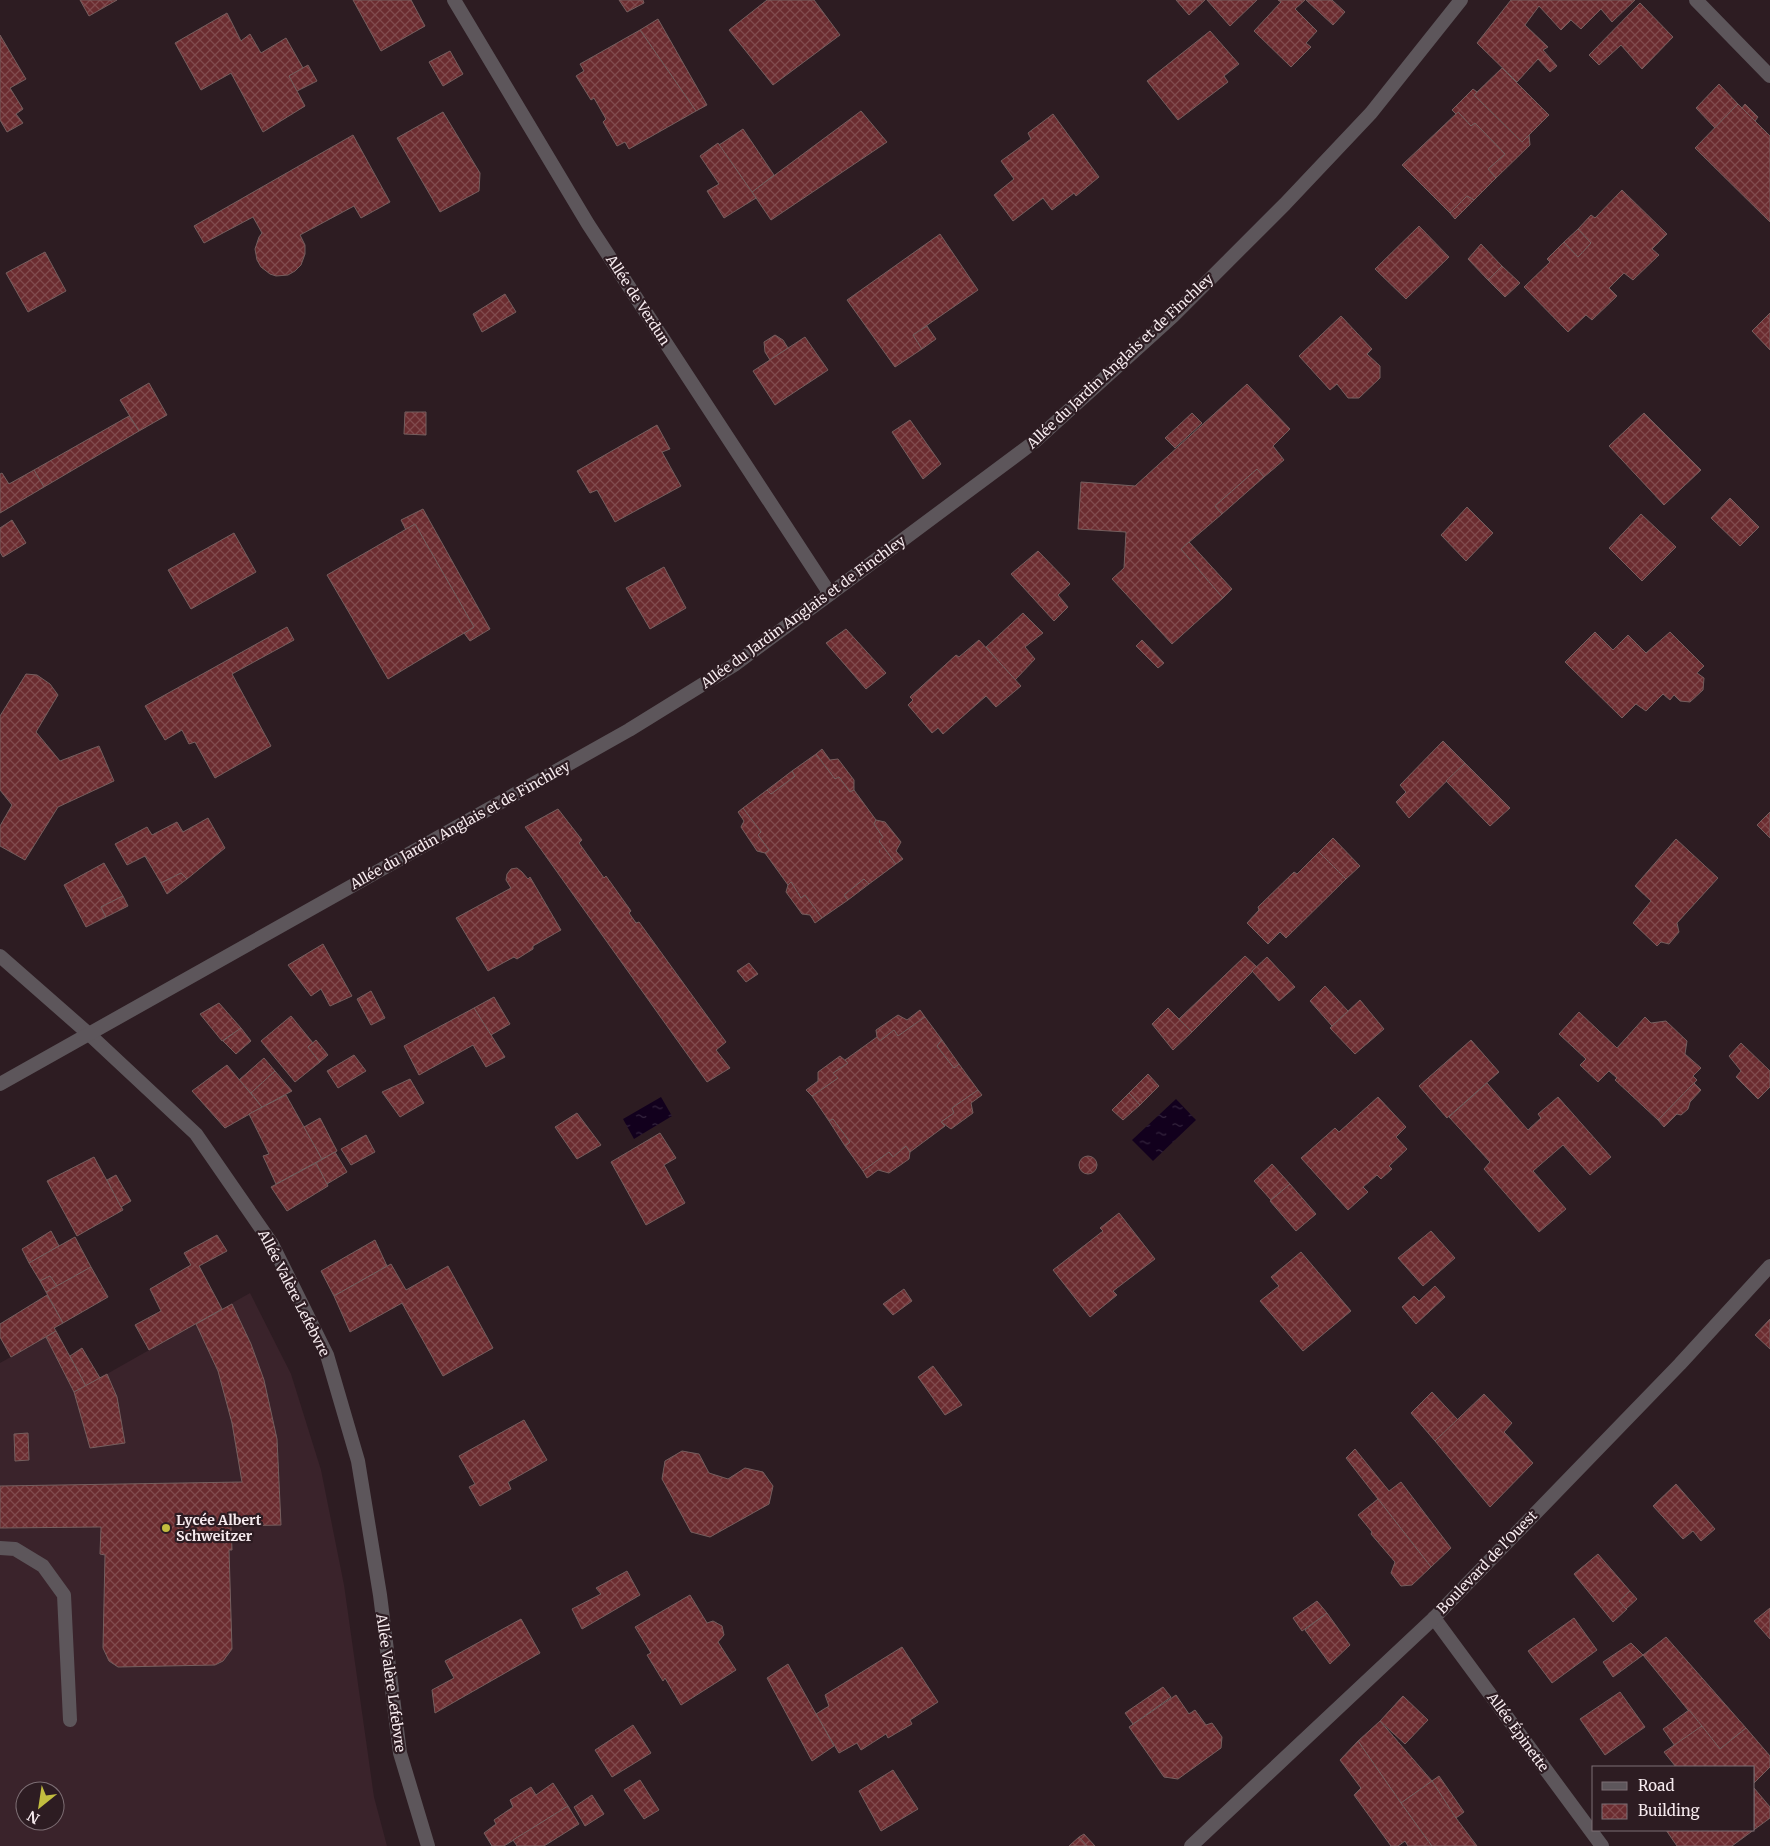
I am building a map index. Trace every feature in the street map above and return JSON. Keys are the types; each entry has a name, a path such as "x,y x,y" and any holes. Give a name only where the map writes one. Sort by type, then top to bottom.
{"street":[{"name":"Allée de Verdun","path":"454,0 588,224 830,594"},
{"name":"Allée du Jardin Anglais et de Finchley","path":"0,1084 630,730 734,665 830,594 1034,442 1173,316 1286,204 1371,113 1461,0"},
{"path":"1696,0 1770,76"},
{"name":"Allée Valère Lefebvre","path":"0,956 90,1034 196,1134 272,1244 327,1355 358,1461 380,1595 400,1753 428,1846"},
{"name":"Boulevard de l'Ouest","path":"1191,1846 1434,1618 1680,1364 1770,1266"},
{"path":"0,1548 15,1549 43,1566 64,1595 70,1720"},
{"name":"Allée Épinette","path":"1434,1618 1602,1846"}],"shaded area":[{"name":"Lycée Albert Schweitzer","path":"250,1293 291,1374 321,1470 344,1585 374,1797 387,1846 0,1846 0,1363 46,1337 75,1392"}],"water":[{"path":"661,1097 672,1116 634,1139 623,1119"},
{"path":"1176,1099 1196,1120 1153,1161 1132,1140"}],"building":[{"path":"80,0 117,0 89,16"},
{"path":"353,0 411,0 425,26 381,51"},
{"path":"619,0 643,0 644,3 627,12"},
{"path":"767,0 814,0 840,35 773,85 729,30"},
{"path":"1176,0 1205,0 1189,15"},
{"path":"1207,0 1257,0 1230,26"},
{"path":"1278,0 1305,0 1295,9 1317,31 1306,43 1311,47 1291,67 1254,31 1281,2"},
{"path":"1306,0 1332,0 1345,12 1333,25"},
{"path":"1511,0 1635,0 1612,22 1601,9 1581,29 1571,20 1561,30 1539,6 1525,25 1548,47 1543,50 1557,66 1550,72 1538,59 1517,82 1477,43"},
{"path":"1640,3 1673,37 1642,69 1621,45 1599,65 1589,55"},
{"path":"227,13 241,41 250,34 261,53 286,38 303,68 289,76 305,106 263,132 231,73 201,90 175,43"},
{"path":"658,19 707,105 696,111 640,30"},
{"path":"640,30 696,111 629,149 625,142 617,146 603,122 606,119 594,98 591,100 576,76 584,71 580,64"},
{"path":"1210,31 1239,64 1224,76 1228,82 1178,120 1147,81"},
{"path":"0,35 26,79 10,88 23,109 16,114 23,123 7,132 0,120"},
{"path":"450,51 463,74 443,86 429,62"},
{"path":"308,65 317,81 297,91 289,76"},
{"path":"1502,68 1549,115 1522,142 1474,95"},
{"path":"1719,84 1738,104 1715,128 1696,108"},
{"path":"1473,89 1477,92 1474,95 1522,142 1529,135 1530,145 1496,178 1488,169 1505,154 1475,123 1471,126 1458,112 1456,114 1452,110"},
{"path":"1738,104 1770,136 1770,222 1695,148"},
{"path":"1745,104 1758,117 1755,121 1742,108"},
{"path":"861,111 887,142 771,220 752,192"},
{"path":"443,112 480,173 479,191 440,212 397,138"},
{"path":"1458,112 1471,126 1475,123 1505,154 1488,169 1496,178 1474,200 1467,196 1450,213 1402,165"},
{"path":"1053,114 1099,177 1076,196 1074,193 1052,210 1043,198 1013,221 994,195 1014,179 1001,161 1031,139 1028,133"},
{"path":"743,129 774,175 752,192 719,145"},
{"path":"353,135 390,202 361,218 354,206 300,235 305,245 305,254 301,265 295,271 288,275 276,276 261,267 257,260 255,249 262,233 253,217 204,243 194,226"},
{"path":"718,143 756,198 724,218 707,191 719,184 700,156"},
{"path":"1622,190 1667,234 1652,249 1659,255 1633,280 1624,273 1609,288 1617,296 1592,320 1586,315 1568,332 1524,287 1550,262 1547,259 1564,242 1578,257 1591,243 1578,229 1591,215 1595,218"},
{"path":"1467,196 1474,200 1455,219 1450,213"},
{"path":"1419,226 1449,257 1406,299 1375,269"},
{"path":"1578,229 1591,243 1578,257 1564,242"},
{"path":"940,234 978,290 913,335 922,349 895,367 847,300"},
{"path":"1481,244 1502,266 1488,280 1468,259"},
{"path":"45,252 66,291 28,312 6,273"},
{"path":"1502,266 1520,283 1505,297 1488,280"},
{"path":"505,294 516,312 482,332 473,314"},
{"path":"1770,313 1770,350 1752,331"},
{"path":"1341,316 1372,349 1367,354 1380,366 1380,378 1359,398 1348,398 1337,384 1330,390 1299,356"},
{"path":"927,326 936,339 922,349 913,335"},
{"path":"775,335 783,340 788,348 770,360 765,352 764,342"},
{"path":"805,337 828,370 775,405 753,371"},
{"path":"149,383 167,415 139,431 120,400"},
{"path":"1247,384 1290,429 1273,446 1284,460 1264,477 1257,469 1215,506 1222,514 1181,549 1223,598 1172,644 1112,579 1124,568 1126,532 1078,529 1081,482 1135,486"},
{"path":"405,412 426,412 426,435 404,434"},
{"path":"1192,413 1202,423 1175,448 1165,438"},
{"path":"1644,413 1701,470 1664,505 1609,446"},
{"path":"129,416 139,431 44,487 34,470"},
{"path":"910,420 941,464 923,479 892,432"},
{"path":"657,425 670,449 662,452 681,486 615,522 597,490 590,493 577,471"},
{"path":"1257,469 1264,477 1222,514 1215,506"},
{"path":"34,470 44,487 0,513 0,474 2,473 9,484"},
{"path":"1730,498 1759,527 1740,546 1711,518"},
{"path":"1467,507 1493,533 1466,561 1441,535"},
{"path":"423,509 490,629 470,641 464,633 474,627 415,524 406,530 401,520"},
{"path":"1641,514 1676,547 1642,581 1609,548"},
{"path":"12,520 26,543 3,557 0,552 0,528"},
{"path":"415,524 474,627 388,679 327,575"},
{"path":"234,533 256,572 191,609 168,570"},
{"path":"1189,542 1232,589 1223,598 1181,549"},
{"path":"1038,551 1070,584 1058,595 1068,607 1054,621 1011,574"},
{"path":"664,567 686,608 650,629 626,588"},
{"path":"1023,613 1043,633 1025,647 1035,659 1015,680 986,647"},
{"path":"287,627 294,640 232,674 271,746 215,778 195,742 189,744 182,730 165,740 145,706"},
{"path":"846,629 886,673 866,689 826,643"},
{"path":"1595,632 1613,650 1628,635 1646,653 1670,632 1704,666 1697,673 1704,678 1703,690 1690,702 1680,701 1674,695 1670,700 1663,694 1646,711 1636,704 1622,718 1565,662"},
{"path":"979,640 1021,686 996,707 986,696 943,734 938,728 932,733 908,705 913,700 910,697 956,655 959,657"},
{"path":"1142,640 1164,663 1158,668 1136,646"},
{"path":"26,674 37,675 50,684 58,695 36,732 60,761 99,746 114,781 58,807 25,860 0,846 0,826 12,805 0,790 0,716"},
{"path":"1443,741 1465,763 1409,818 1396,802 1406,792 1400,785"},
{"path":"822,749 830,760 838,759 854,780 854,790 850,792 839,777 835,779 816,754"},
{"path":"816,754 835,779 839,777 850,792 854,790 876,820 874,824 883,837 879,841 896,864 869,884 864,879 844,895 848,900 822,918 805,895 801,898 791,882 788,885 765,853 769,850 758,835 761,832 743,808 767,790 771,794 795,776 792,771"},
{"path":"1465,763 1510,808 1490,826 1446,781"},
{"path":"792,771 795,776 771,794 767,790"},
{"path":"743,808 761,832 758,835 769,850 765,853 757,851 741,827 744,821 738,812"},
{"path":"558,809 582,840 579,843 604,878 606,876 631,911 629,913 636,923 639,922 726,1042 716,1050 730,1068 707,1082 525,827"},
{"path":"1770,812 1770,838 1757,825"},
{"path":"208,818 225,848 187,879 181,873 161,883 145,856 127,865 115,844 147,827 152,835 177,822 183,832"},
{"path":"876,820 885,822 901,842 896,851 903,859 896,864 879,841 883,837 874,824"},
{"path":"1333,838 1360,866 1346,879 1319,852"},
{"path":"1676,839 1718,878 1677,923 1679,932 1669,944 1661,942 1657,946 1633,923 1651,901 1635,886"},
{"path":"1319,852 1346,879 1286,938 1280,932 1268,944 1247,923 1259,910 1258,907 1294,872 1297,874"},
{"path":"104,863 123,896 101,907 106,917 86,927 64,885"},
{"path":"517,868 528,879 530,877 561,930 533,946 533,949 517,959 514,957 488,971 456,918 511,888 506,880 507,874 511,869"},
{"path":"181,873 187,879 167,894 161,883"},
{"path":"864,879 869,884 848,900 844,895"},
{"path":"791,882 801,898 805,895 822,918 815,923 810,915 802,914 786,892"},
{"path":"123,896 128,906 106,917 101,907"},
{"path":"323,944 352,996 330,1006 321,989 311,996 288,965"},
{"path":"1245,956 1257,967 1192,1032 1179,1019"},
{"path":"1267,957 1295,987 1279,1001 1252,971"},
{"path":"749,963 758,974 746,982 737,971"},
{"path":"1325,986 1348,1011 1332,1026 1310,1001"},
{"path":"371,991 385,1018 371,1025 357,999"},
{"path":"494,997 510,1024 491,1035 474,1008"},
{"path":"1360,1000 1384,1029 1355,1054 1330,1028"},
{"path":"219,1003 241,1028 222,1041 200,1014"},
{"path":"474,1008 505,1057 486,1067 473,1045 419,1075 404,1046"},
{"path":"1168,1008 1192,1032 1173,1050 1152,1024"},
{"path":"920,1010 925,1017 898,1036 894,1030 880,1041 877,1037 876,1030 898,1015 907,1020"},
{"path":"1579,1012 1617,1048 1645,1017 1651,1023 1666,1021 1687,1041 1685,1054 1701,1068 1693,1076 1697,1080 1658,1120 1615,1080 1617,1078 1609,1071 1598,1082 1580,1065 1586,1059 1559,1034"},
{"path":"291,1016 313,1043 308,1047 320,1062 295,1082 261,1041"},
{"path":"925,1017 942,1040 937,1046 954,1068 959,1064 978,1090 952,1108 954,1113 941,1122 945,1126 910,1152 906,1146 893,1157 889,1152 863,1171 845,1146 850,1142 833,1119 829,1121 812,1096 838,1078 833,1073 848,1063 845,1060 877,1037 880,1041 894,1030 898,1036"},
{"path":"241,1028 251,1041 236,1054 223,1041"},
{"path":"316,1040 328,1055 320,1062 308,1047"},
{"path":"942,1040 959,1064 954,1068 937,1046"},
{"path":"1471,1040 1499,1072 1447,1118 1419,1086"},
{"path":"1741,1043 1770,1071 1770,1087 1758,1099 1736,1077 1741,1071 1729,1056"},
{"path":"354,1055 366,1071 338,1088 327,1071"},
{"path":"840,1056 848,1063 833,1073 838,1078 812,1096 806,1090 818,1081 818,1072"},
{"path":"264,1058 275,1071 251,1093 239,1080"},
{"path":"227,1065 262,1107 225,1128 192,1091"},
{"path":"275,1071 292,1091 262,1107 251,1093"},
{"path":"1148,1074 1159,1086 1140,1105 1129,1093"},
{"path":"410,1079 424,1103 400,1117 382,1092"},
{"path":"1487,1083 1528,1130 1541,1118 1538,1114 1558,1097 1611,1157 1590,1175 1563,1145 1533,1171 1566,1209 1539,1232 1484,1169 1490,1162 1449,1117"},
{"path":"1694,1083 1701,1090 1690,1102 1688,1109 1681,1115 1677,1114 1664,1127 1658,1120"},
{"path":"978,1090 982,1095 971,1103 973,1113 951,1129 941,1122 954,1113 952,1108"},
{"path":"1129,1093 1140,1105 1123,1120 1112,1110"},
{"path":"286,1095 322,1159 276,1184 263,1156 269,1154 249,1114"},
{"path":"1378,1097 1406,1127 1396,1137 1407,1149 1389,1166 1392,1169 1381,1179 1377,1175 1363,1187 1368,1192 1348,1210 1301,1158 1335,1128 1339,1132"},
{"path":"577,1113 601,1145 577,1159 555,1127"},
{"path":"320,1118 337,1151 322,1159 304,1127"},
{"path":"833,1119 850,1142 845,1146 829,1121"},
{"path":"660,1133 676,1158 664,1165 685,1203 646,1225 611,1162"},
{"path":"366,1135 375,1152 351,1165 341,1149"},
{"path":"906,1146 910,1152 909,1159 889,1173 878,1170 867,1178 863,1171 889,1152 893,1157"},
{"path":"335,1152 347,1172 327,1184 316,1163"},
{"path":"1088,1156 1094,1159 1097,1165 1094,1171 1088,1174 1082,1171 1079,1165 1082,1159"},
{"path":"94,1157 123,1210 77,1236 47,1181"},
{"path":"316,1163 328,1186 287,1211 271,1187"},
{"path":"1272,1164 1290,1184 1271,1200 1254,1181"},
{"path":"116,1175 131,1201 121,1207 107,1180"},
{"path":"1290,1184 1316,1214 1296,1231 1270,1201"},
{"path":"1119,1213 1155,1259 1113,1291 1117,1295 1090,1317 1053,1270 1103,1231 1100,1228"},
{"path":"51,1231 59,1246 29,1263 22,1249"},
{"path":"1431,1231 1455,1258 1423,1286 1398,1258"},
{"path":"217,1235 227,1251 199,1266 222,1309 149,1350 135,1325 161,1311 150,1289 191,1265 184,1253"},
{"path":"75,1237 91,1267 57,1286 50,1276 40,1281 29,1263"},
{"path":"375,1240 387,1266 334,1296 321,1271"},
{"path":"1301,1252 1351,1311 1303,1351 1260,1301 1279,1286 1271,1277"},
{"path":"391,1264 406,1290 448,1266 493,1348 443,1376 402,1303 350,1332 334,1296"},
{"path":"91,1267 108,1297 63,1323 46,1292"},
{"path":"50,1276 57,1286 46,1292 40,1281"},
{"path":"1435,1286 1445,1297 1416,1324 1402,1307 1414,1296 1419,1301"},
{"path":"904,1289 912,1301 893,1315 883,1304"},
{"path":"47,1295 63,1323 54,1328 56,1331 11,1357 0,1337 0,1324"},
{"path":"232,1304 251,1344 264,1380 277,1439 281,1525 231,1526 232,1550 229,1550 232,1649 223,1661 215,1665 118,1667 109,1661 103,1648 105,1555 100,1554 101,1527 0,1528 0,1486 242,1482 232,1423 218,1371 196,1324"},
{"path":"1770,1319 1770,1349 1755,1335"},
{"path":"56,1331 86,1386 74,1392 46,1337"},
{"path":"82,1348 100,1378 86,1386 70,1356"},
{"path":"933,1366 962,1405 945,1415 918,1377"},
{"path":"107,1374 117,1397 125,1443 90,1448 74,1392"},
{"path":"1432,1392 1458,1420 1435,1441 1411,1413"},
{"path":"1484,1394 1512,1423 1504,1432 1533,1463 1490,1507 1435,1441"},
{"path":"524,1420 547,1460 508,1482 511,1489 480,1506 469,1487 475,1484 459,1456"},
{"path":"28,1433 29,1460 15,1461 14,1434"},
{"path":"1355,1449 1389,1491 1401,1482 1451,1548 1431,1567 1346,1458"},
{"path":"682,1451 699,1454 709,1473 728,1479 745,1468 763,1472 773,1486 769,1504 710,1537 691,1532 662,1479 665,1461"},
{"path":"1676,1484 1715,1529 1701,1541 1693,1531 1683,1539 1653,1506"},
{"path":"1378,1499 1431,1567 1412,1585 1401,1586 1391,1573 1395,1562 1371,1534 1372,1532 1358,1515"},
{"path":"1598,1554 1630,1591 1619,1601 1627,1609 1613,1622 1574,1574"},
{"path":"627,1571 640,1595 582,1629 572,1609 601,1594 596,1588"},
{"path":"1630,1591 1637,1599 1626,1609 1619,1601"},
{"path":"690,1595 707,1623 713,1621 722,1626 724,1635 718,1642 736,1670 681,1705 665,1678 663,1681 647,1655 651,1653 635,1627"},
{"path":"1317,1601 1327,1613 1302,1631 1293,1618"},
{"path":"1770,1608 1770,1639 1754,1621"},
{"path":"1327,1613 1350,1645 1330,1664 1305,1630"},
{"path":"1574,1618 1597,1650 1552,1683 1528,1651"},
{"path":"521,1619 540,1653 435,1713 432,1690 454,1678 445,1661"},
{"path":"1666,1637 1746,1728 1720,1749 1643,1655"},
{"path":"1631,1643 1643,1655 1613,1677 1603,1662"},
{"path":"902,1647 938,1702 910,1720 912,1724 888,1738 886,1734 861,1750 857,1743 839,1753 816,1714 829,1706 825,1695"},
{"path":"788,1664 834,1746 812,1761 767,1678"},
{"path":"1163,1687 1171,1697 1133,1724 1125,1713"},
{"path":"1620,1692 1645,1727 1605,1755 1580,1719"},
{"path":"1176,1695 1189,1714 1195,1710 1206,1725 1212,1723 1222,1737 1221,1748 1178,1779 1164,1777 1129,1727"},
{"path":"1403,1696 1428,1720 1405,1744 1380,1721"},
{"path":"1689,1710 1702,1726 1675,1746 1663,1729"},
{"path":"1380,1721 1432,1781 1401,1803 1358,1741"},
{"path":"633,1725 651,1753 612,1777 595,1750"},
{"path":"1702,1726 1720,1749 1746,1728 1770,1756 1770,1767 1755,1782 1755,1766 1675,1766 1664,1752"},
{"path":"1358,1741 1432,1846 1408,1846 1405,1841 1398,1846 1391,1846 1354,1795 1361,1788 1340,1760"},
{"path":"893,1770 918,1809 881,1831 859,1791"},
{"path":"1439,1776 1464,1812 1456,1818 1432,1781"},
{"path":"640,1780 659,1810 644,1819 624,1790"},
{"path":"1432,1781 1477,1846 1432,1846 1401,1803"},
{"path":"553,1783 568,1806 504,1846 492,1846 484,1833 496,1824 494,1820 513,1807 510,1800 531,1787 536,1795"},
{"path":"1755,1789 1770,1807 1770,1818 1755,1829"},
{"path":"592,1795 604,1814 585,1826 574,1807"},
{"path":"568,1806 579,1824 544,1846 517,1846 513,1840"},
{"path":"1667,1831 1753,1831 1732,1846 1677,1846"},
{"path":"1084,1834 1095,1846 1087,1846 1079,1837"},
{"path":"1079,1837 1087,1846 1069,1846"}],"place":[{"name":"Lycée Albert Schweitzer","path":"166,1528"}]}
